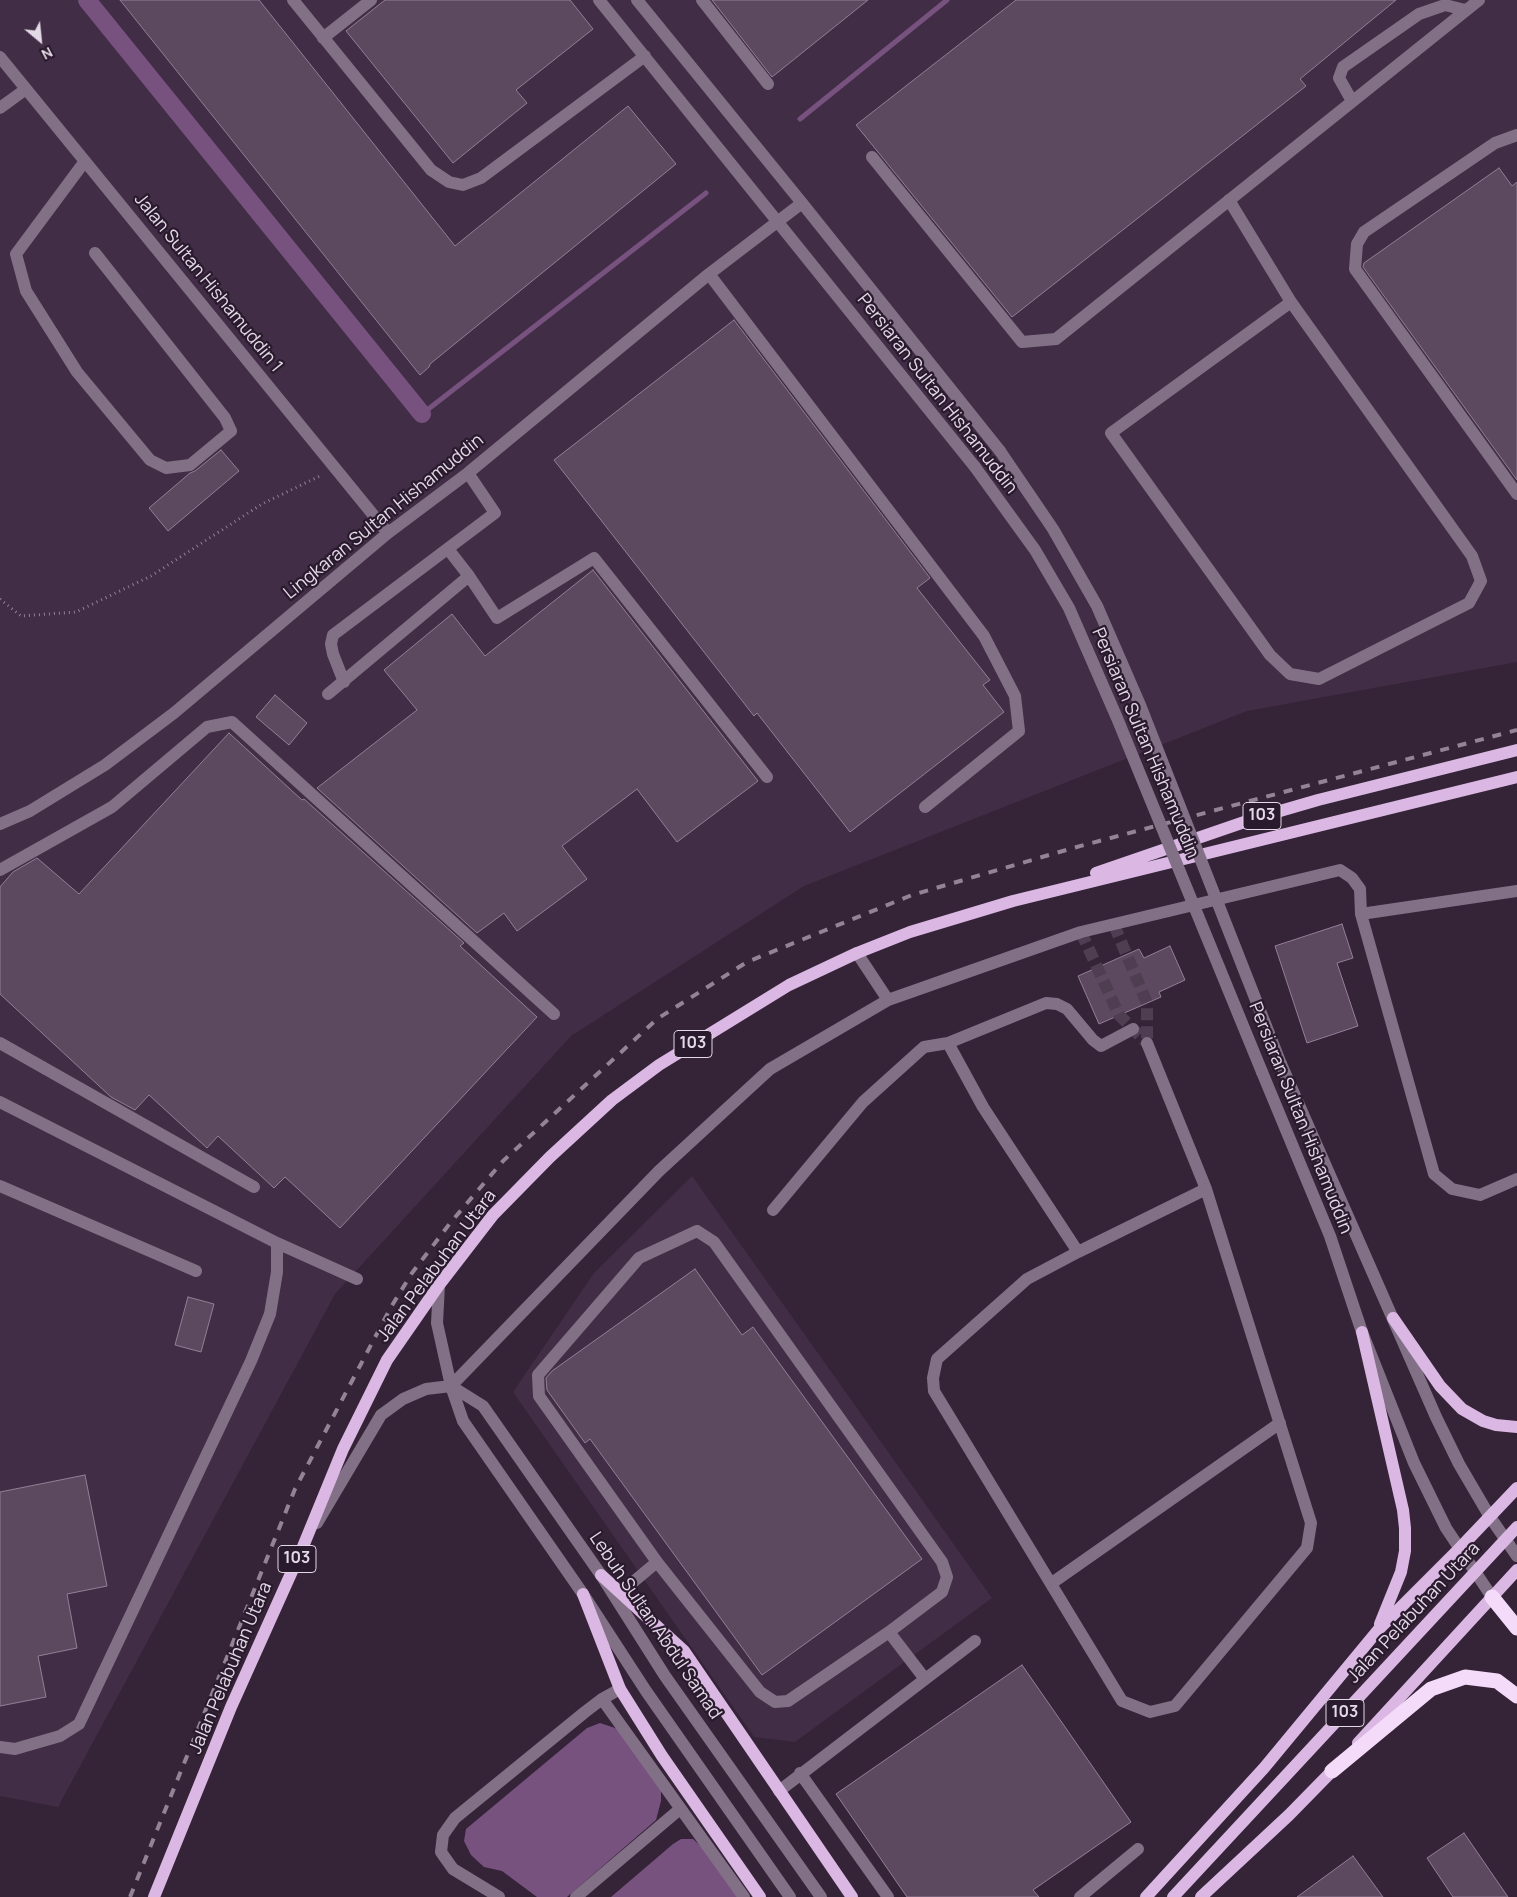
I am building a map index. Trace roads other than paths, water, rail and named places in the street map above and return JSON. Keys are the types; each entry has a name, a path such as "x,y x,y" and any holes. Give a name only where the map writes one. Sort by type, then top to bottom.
{"highway":[{"path":"1492,1597 1517,1628"},
{"path":"1332,1771 1431,1688 1465,1677 1497,1681 1517,1696"}],"main road":[{"name":"103","path":"1013,901 1256,818 1318,800 1517,750"},
{"path":"1013,901 1517,777"},
{"name":"Jalan Pelabuhan Utara","path":"154,1897 231,1707 302,1549 343,1449 387,1360 439,1285 493,1215 550,1157 612,1100 659,1065 724,1024 789,985 857,953 910,932 1013,901"},
{"path":"1393,1318 1440,1386 1462,1409 1483,1421 1496,1425 1517,1427"},
{"path":"1362,1332 1403,1510 1405,1528 1405,1552 1401,1572 1379,1629"},
{"path":"1146,1897 1264,1768 1379,1629 1517,1488"},
{"name":"Jalan Pelabuhan Utara","path":"1172,1897 1517,1527"},
{"path":"1201,1897 1289,1815 1332,1771 1517,1570"},
{"path":"601,1575 684,1651 852,1897"},
{"path":"583,1594 620,1689 662,1756 760,1897"}],"street":[{"path":"293,0 431,170 449,182 463,184 481,178 644,56"},
{"path":"323,38 371,0"},
{"name":"Persiaran Sultan Hishamuddin","path":"599,0 975,467 1035,550 1069,608 1121,727 1330,1236 1362,1332 1414,1463 1435,1508 1459,1549 1492,1597"},
{"name":"Persiaran Sultan Hishamuddin","path":"638,0 1000,451 1053,529 1097,606 1140,705 1282,1064 1436,1416 1459,1464 1490,1517 1517,1556"},
{"path":"702,0 768,84"},
{"path":"872,157 1022,342 1056,339 1479,0"},
{"path":"1352,101 1338,78 1343,67 1419,14 1445,5 1465,10"},
{"name":"Jalan Sultan Hishamuddin 1","path":"0,57 388,533"},
{"path":"0,108 26,89"},
{"path":"1517,135 1495,143 1364,232 1357,244 1355,269 1517,494"},
{"path":"86,161 16,254 26,291 77,372 150,460 166,468 190,465 231,431 225,418 95,253"},
{"path":"1229,200 1291,302 1472,556 1481,581 1469,603 1319,679 1290,674 1270,654 1111,433 1291,302"},
{"name":"Lingkaran Sultan Hishamuddin","path":"0,824 30,811 106,765 174,713 388,533 468,473 708,274 802,203"},
{"path":"708,274 984,636 1015,696 1019,731 925,807"},
{"path":"344,682 333,654 331,644 333,635 495,513 468,473"},
{"path":"448,549 470,576 497,618 594,558 767,777"},
{"path":"328,694 470,576"},
{"path":"0,870 112,807 207,727 232,722 554,1014"},
{"path":"302,1549 381,1415 403,1399 426,1389 451,1386 659,1171 770,1069 888,1000 1081,932 1340,870 1352,878 1360,889 1361,914 1434,1174 1452,1189 1480,1195 1517,1179"},
{"path":"1361,914 1517,891"},
{"path":"857,953 888,1000"},
{"path":"773,1210 863,1102 924,1047 948,1042 1046,1003 1057,1004 1067,1009 1093,1040 1102,1046 1134,1029"},
{"path":"948,1042 983,1107 1078,1252"},
{"path":"0,1043 254,1187"},
{"path":"1147,1043 1206,1189 1311,1523 1307,1548 1174,1706 1150,1712 1122,1701 934,1391 933,1378 937,1359 1027,1279 1206,1189"},
{"path":"0,1102 277,1243 357,1279"},
{"path":"0,1186 196,1271"},
{"path":"697,1231 714,1242 942,1562 948,1577 942,1592 889,1632 788,1702 775,1702 760,1692 657,1562 540,1396 538,1375 639,1258 697,1231"},
{"path":"0,1747 14,1749 60,1736 78,1724 251,1361 270,1314 277,1272 277,1243"},
{"path":"439,1285 437,1323 451,1386 463,1421 583,1594 646,1691 790,1897"},
{"name":"Lebuh Sultan Abdul Samad","path":"451,1386 483,1406 601,1575 665,1676 821,1897"},
{"path":"1052,1583 1280,1423"},
{"path":"620,1593 657,1562"},
{"path":"889,1632 925,1678"},
{"path":"779,1791 800,1773 975,1641"},
{"path":"499,1897 452,1869 441,1852 443,1835 455,1818 602,1699 620,1689"},
{"path":"602,1699 744,1897"},
{"path":"800,1773 888,1897"},
{"path":"576,1897 680,1810"},
{"path":"1080,1897 1138,1849"}],"waterway":[{"path":"87,0 422,414"},
{"path":"800,119 947,0"},
{"path":"422,414 706,193"}],"tunnel":[{"path":"1114,925 1147,1003 1147,1043"},
{"path":"1081,932 1119,1015 1147,1043"}],"railway":[{"path":"130,1897 295,1489 391,1307 412,1273 451,1222 503,1161 657,1019 747,962 912,895 1073,848 1517,730"}]}
